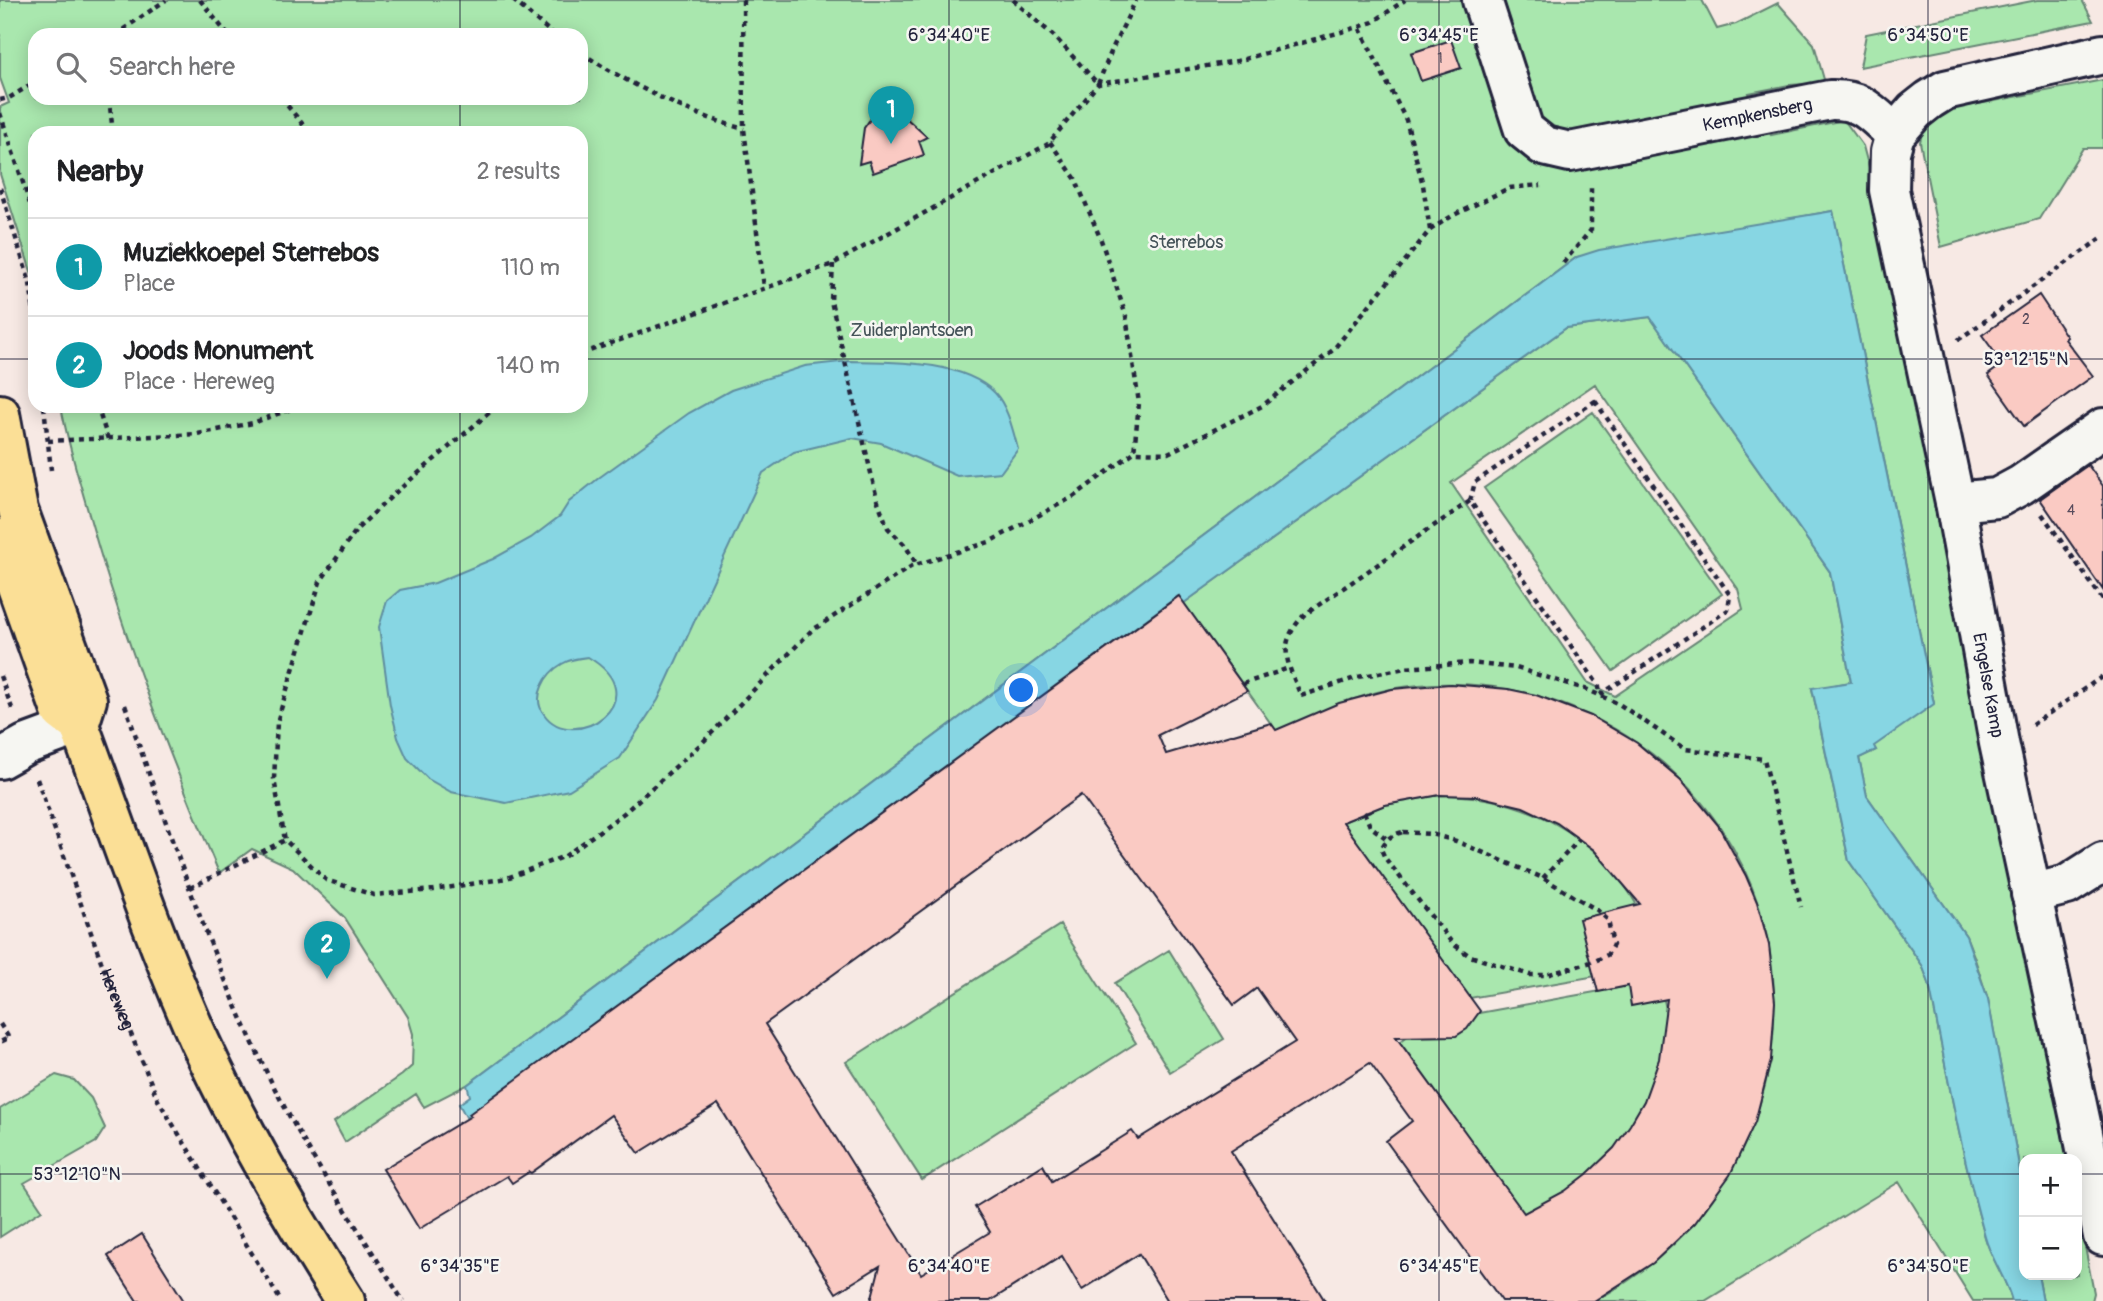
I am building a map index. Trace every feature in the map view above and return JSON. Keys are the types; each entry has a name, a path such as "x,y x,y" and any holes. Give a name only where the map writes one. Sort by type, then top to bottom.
{"main road":[{"path":"0,414 18,510 87,700 79,725"},
{"path":"0,539 61,711 79,725 163,952 200,1041 278,1194 345,1301"}],"street":[{"path":"1482,0 1524,130 1544,146 1581,150"},
{"path":"1895,134 1915,111 1945,90 2103,54"},
{"name":"Kempkensberg","path":"1581,150 1830,100 1848,100 1863,105 1895,134"},
{"name":"Engelse Kamp","path":"1895,134 1890,152 1889,190 1955,502 1999,743 2103,1236"},
{"path":"1955,502 1997,498 2021,485 2103,428"},
{"path":"12,752 79,725"},
{"path":"2031,894 2067,886 2103,862"}],"path":[{"path":"125,28 166,0"},
{"path":"200,0 222,28"},
{"path":"513,0 546,28"},
{"path":"743,0 744,129 764,287"},
{"path":"1013,0 1055,37 1098,84"},
{"path":"588,351 833,264 1050,142 1098,84 1136,0"},
{"path":"1098,84 1237,61 1360,27 1373,22 1405,0"},
{"path":"1360,27 1406,120 1423,185 1430,230"},
{"path":"588,57 623,80 706,119 744,129"},
{"path":"0,100 9,98 28,86"},
{"path":"110,105 112,126"},
{"path":"287,105 304,126"},
{"path":"0,113 28,198"},
{"path":"1050,142 1075,178 1101,240 1126,316 1139,403 1135,452"},
{"path":"490,413 395,492 357,529 320,582 277,722 274,779 285,840 326,880 374,895 434,890 507,878 565,856 624,813 703,742 811,631 917,565 989,542 1073,497 1135,452 1168,453 1262,406 1333,350 1430,230 1509,187 1542,185 1556,180 1581,150"},
{"path":"1563,262 1591,230 1581,150"},
{"path":"0,188 28,277"},
{"path":"1922,351 1961,339 2103,237"},
{"path":"833,264 831,301 877,499 888,528 905,545 917,565"},
{"path":"1600,695 1728,610 1730,594 1595,401 1475,482 1470,501 1304,614 1292,627 1287,642 1289,668 1301,696 1358,677 1405,668 1469,663 1516,668 1600,695 1642,718 1685,749 1765,759 1801,907"},
{"path":"99,413 108,439"},
{"path":"48,441 197,434 253,423 280,413"},
{"path":"2021,485 2103,600"},
{"path":"1470,501 1599,686 1600,695"},
{"path":"1243,684 1289,668"},
{"name":"Hereweg","path":"0,676 12,752 158,1100 281,1301"},
{"path":"1999,743 2036,722 2103,676"},
{"path":"1364,812 1370,826 1387,839"},
{"path":"1403,832 1431,834 1456,841 1543,878 1597,910 1608,920 1613,945 1607,955 1595,961 1546,975 1530,975 1470,956 1453,944 1385,859 1381,849 1387,839 1393,834 1403,832"},
{"path":"1543,878 1580,839"},
{"path":"285,840 190,888 269,1079 404,1301"},
{"path":"0,1024 9,1038 0,1042"}],"green space":[{"name":"Sterrebos","path":"0,0 1702,0 1717,29 1736,24 1778,3 1814,44 1825,83 1789,85 1749,93 1771,135 1844,120 1863,146 1872,180 2066,1154 2019,1154 2019,1166 1988,999 1966,936 1867,796 1859,758 1876,750 1873,746 1934,703 1833,211 1577,257 467,1085 424,1107 416,1094 345,1142 334,1122 412,1066 413,1034 408,1017 345,918 293,868 252,849 219,873 119,614 75,466 62,413 588,413 588,126 28,126 28,262 0,174 0,107 9,103 0,78"},
{"path":"2037,0 2082,0 2093,21 1860,67 1866,34"},
{"path":"2103,80 2103,148 2083,148 2039,219 1941,247 1920,142 1923,128 1947,110"},
{"path":"1650,317 1830,572 1851,682 1812,689 1849,861 1922,965 1929,983 1976,1205 1988,1245 2012,1301 1973,1301 1899,1182 1705,1301 1594,1301 1675,1243 1732,1169 1765,1085 1774,997 1759,909 1721,828 1658,759 1572,708 1506,689 1437,684 1391,689 1347,702 1277,732 1184,603 1566,328","holes":["1595,384 1738,589 1743,609 1615,696 1587,682 1451,483"]},
{"path":"1593,412 1722,594 1613,671 1484,488"},
{"path":"1440,795 1500,802 1528,811 1555,823 1602,858 1638,907 1625,971 1470,998 1343,822 1385,805"},
{"path":"1060,925 1136,1043 922,1180 846,1062"},
{"path":"1169,950 1224,1039 1170,1072 1115,983"},
{"path":"1628,986 1664,1000 1671,1032 1648,1106 1624,1147 1533,1227 1400,1042 1424,1023"},
{"path":"56,1075 74,1080 91,1098 105,1128 96,1142 24,1183 42,1210 0,1237 0,1109"},
{"path":"2082,1232 2094,1293 2092,1301 2043,1301 2039,1280 2082,1280"}],"water":[{"path":"1833,211 1934,704 1874,746 1876,750 1859,758 1867,796 1966,936 1988,999 2019,1166 2019,1280 2039,1280 2043,1301 2012,1301 1988,1245 1976,1205 1929,983 1922,965 1849,861 1812,688 1851,682 1830,572 1650,317 1566,328 1184,603 1178,596 466,1117 459,1104 470,1096 467,1085 1577,257 1599,250"},
{"path":"849,361 886,362 926,365 965,374 981,382 1000,399 1018,449 1001,472 957,476 881,443 852,438 794,452 763,473 658,700 620,758 569,790 506,803 451,792 428,779 407,758 398,738 390,705 379,627 387,601 400,590 435,583 493,559 531,538 560,516 569,502 600,477 689,413 731,390 805,366","holes":["588,657 608,673 615,689 613,704 604,717 589,725 573,728 557,725 540,707 542,686 562,664"]}],"building":[{"path":"1451,40 1461,68 1421,81 1411,53"},
{"path":"889,112 905,117 927,137 919,141 924,155 873,173 869,161 859,164 864,128 871,118"},
{"path":"2039,295 2067,337 2065,339 2093,376 2024,426 1988,375 2003,364 1982,335"},
{"path":"2088,465 2103,486 2103,590 2040,499"},
{"path":"1179,596 1247,691 1158,735 1166,754 1271,723 1276,730 1339,703 1392,689 1450,684 1508,689 1536,695 1591,716 1637,743 1681,780 1718,825 1746,876 1757,902 1769,945 1775,1002 1771,1060 1755,1122 1730,1175 1695,1223 1653,1263 1594,1301 1502,1301 1386,1141 1412,1121 1370,1063 1231,1151 1325,1301 1168,1301 1139,1254 1082,1290 1062,1256 990,1301 871,1301 880,1266 836,1293 718,1104 639,1153 611,1115 531,1173 512,1183 507,1176 419,1229 383,1169 471,1116 469,1114","holes":["1081,795 1234,1005 1257,988 1295,1042 1138,1139 1132,1131 1052,1181 1043,1165 975,1207 990,1232 921,1274 765,1024","1440,795 1477,796 1523,807 1557,823 1594,850 1640,904 1579,919 1598,992 1628,986 1631,1006 1667,999 1659,1059 1644,1101 1630,1125 1614,1148 1587,1174 1565,1191 1524,1213 1396,1037 1456,1036 1467,1029 1480,1011 1343,822 1385,805"]},
{"path":"142,1234 184,1301 137,1301 108,1256"}],"place":[{"name":"Muziekkoepel Sterrebos","path":"891,144"},
{"name":"Joods Monument","path":"327,979"}],"park label":[{"name":"Zuiderplantsoen","path":"912,330"}]}
